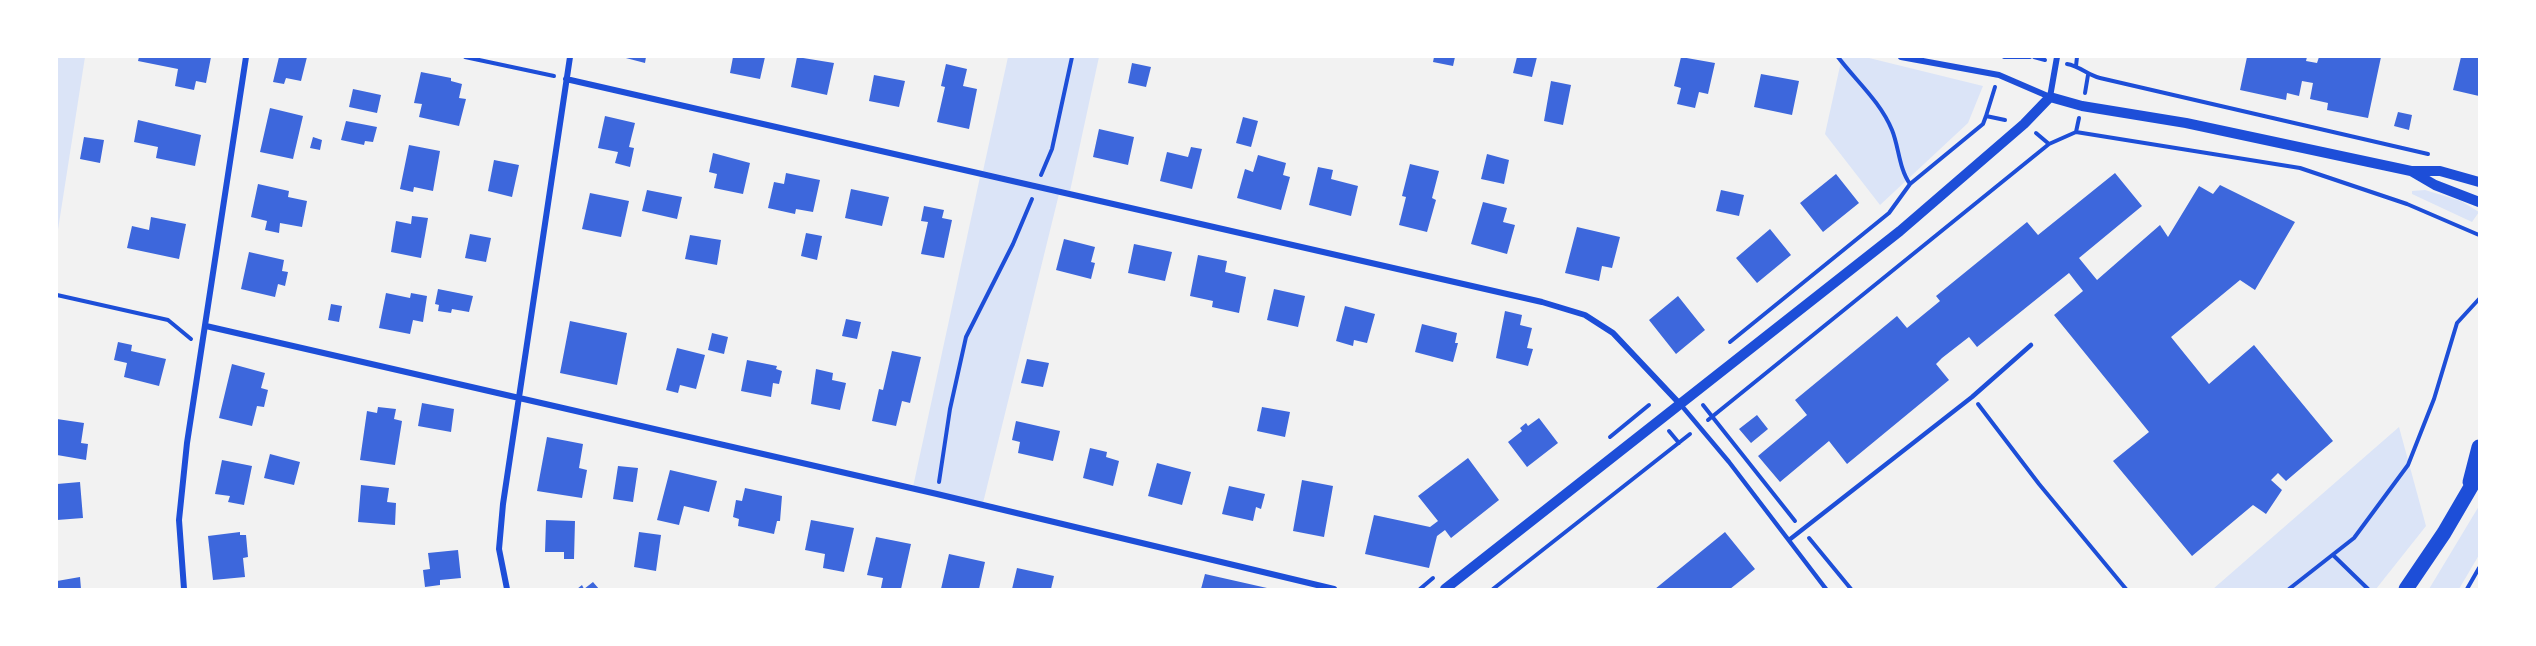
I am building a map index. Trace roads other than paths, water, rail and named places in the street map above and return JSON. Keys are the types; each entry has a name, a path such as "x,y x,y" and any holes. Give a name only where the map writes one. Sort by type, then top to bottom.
{"main road":[{"path":"2468,488 2479,447"},
{"path":"2406,589 2444,533 2468,488 2479,473"}],"street":[{"path":"184,589 179,520 187,442 246,57"},
{"path":"507,589 499,549 502,504 520,398 570,57"},
{"path":"1901,57 1999,75 2050,97 2082,106 2186,123 2411,171 2440,171 2479,182"},
{"path":"1445,589 1900,231 2024,124 2050,97 2057,60"},
{"path":"566,79 1542,302 1585,315 1613,333 1679,403"},
{"path":"2411,171 2435,185 2479,202"},
{"path":"206,327 937,494 1334,589"}],"lane":[{"path":"1789,540 1972,397 2031,345"},
{"path":"1679,403 1826,589"}]}
